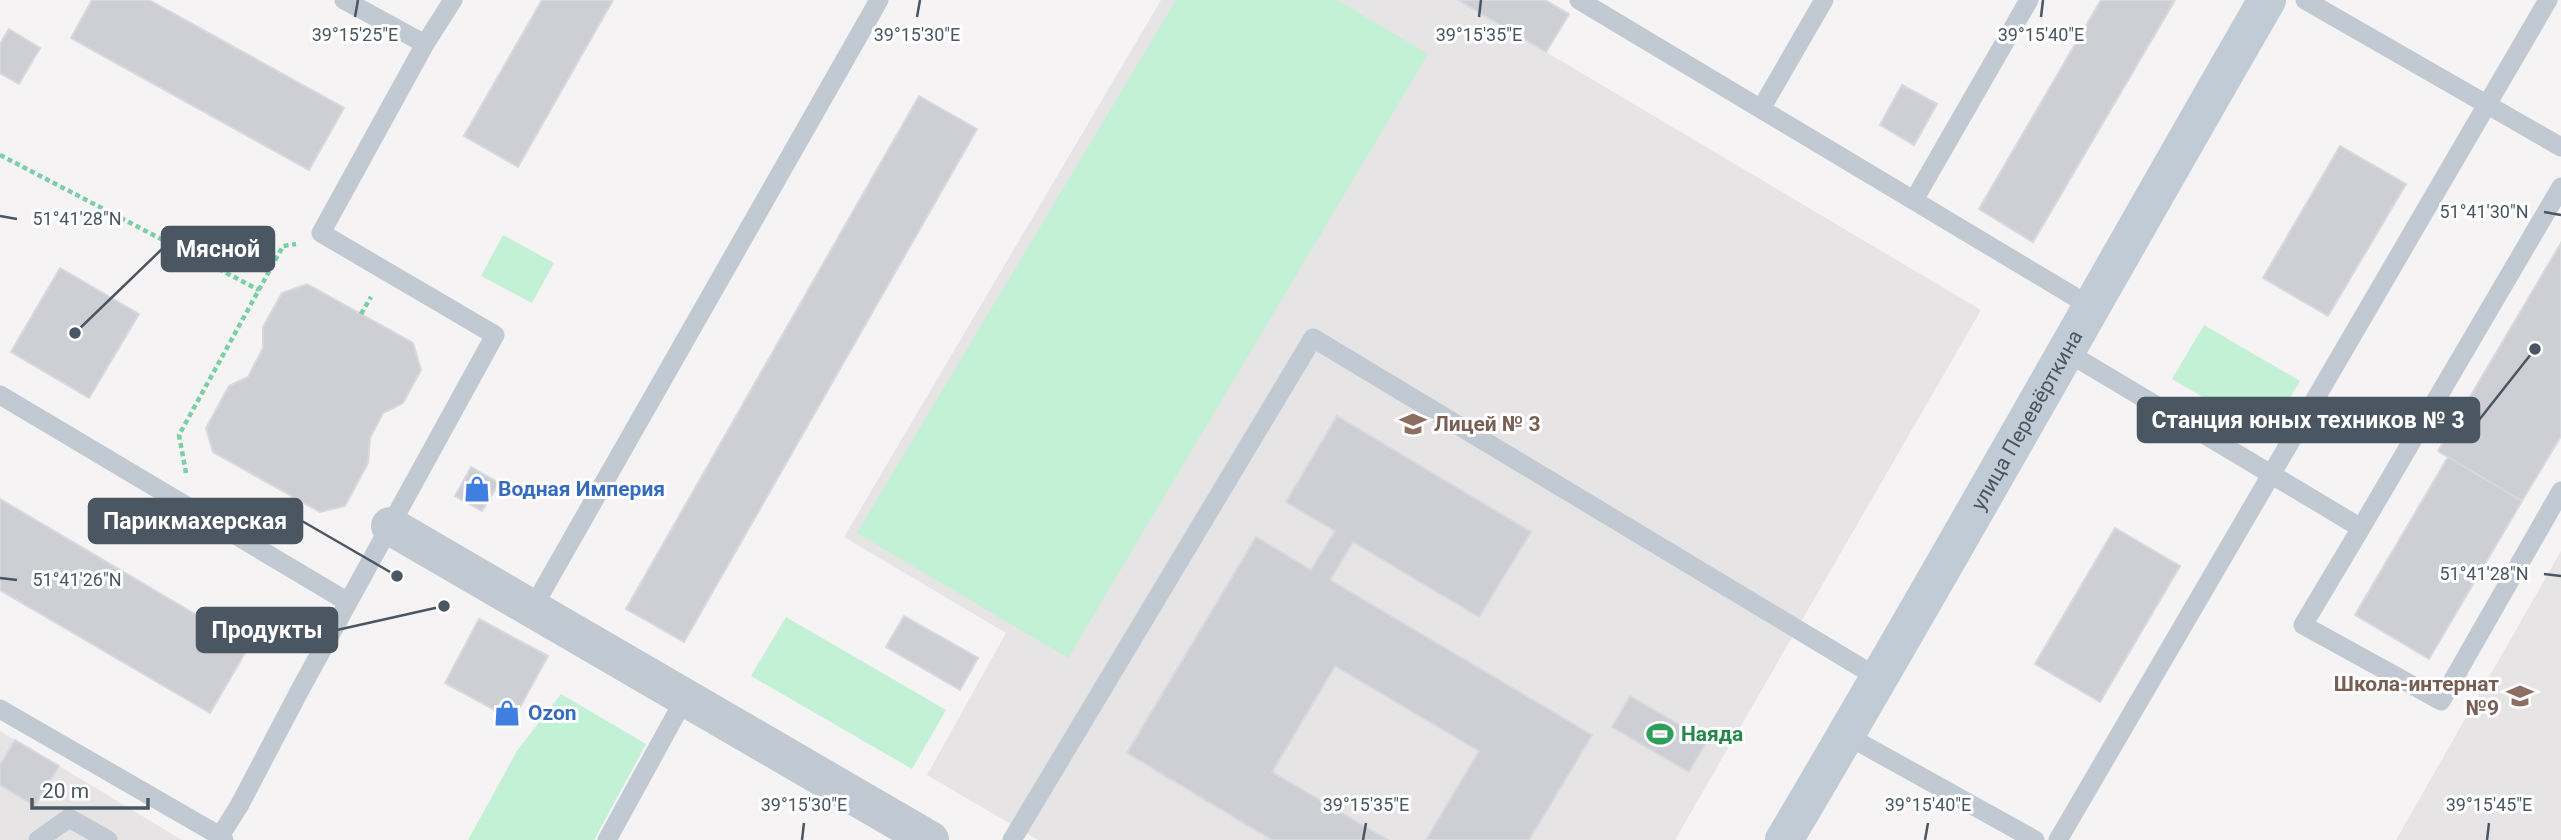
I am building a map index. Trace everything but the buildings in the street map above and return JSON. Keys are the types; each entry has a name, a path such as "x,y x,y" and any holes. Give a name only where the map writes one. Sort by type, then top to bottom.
{"street":[{"name":"улица Перевёрткина","path":"1784,840 1880,679 2090,306 2267,0"},
{"path":"390,526 685,698 888,825 930,840"}],"lane":[{"path":"344,0 425,44"},
{"path":"0,709 220,839 495,335 321,233 425,44 453,0"},
{"path":"532,609 879,0"},
{"path":"1579,0 2090,306"},
{"path":"1761,109 1824,0"},
{"path":"1914,200 2029,0"},
{"path":"2305,0 2561,147"},
{"path":"2058,840 2548,0"},
{"path":"2561,187 2303,625 2441,701 2561,491"},
{"path":"1012,840 1313,338 1880,679"},
{"path":"2065,351 2361,528"},
{"path":"0,395 348,602"},
{"path":"607,840 685,698"},
{"path":"1846,735 2035,840"},
{"path":"38,840 69,818 108,840"}],"path":[{"path":"0,155 259,290"},
{"path":"187,475 179,435 283,246 304,242"}],"shaded area":[{"name":"Лицей № 3","path":"1161,0 1458,0 1981,310 1675,840 1038,840 927,775 1006,633 844,537"},
{"name":"Школа-интернат №9","path":"2561,551 2561,840 2396,840"},
{"path":"0,731 59,766 182,840 0,840"}],"green space":[{"path":"1176,0 1337,0 1428,54 1068,658 857,533"},
{"path":"503,235 554,263 532,303 481,276"},
{"path":"2204,325 2300,381 2268,435 2172,379"},
{"path":"786,617 946,710 912,769 751,676"},
{"path":"561,694 646,744 594,840 468,840 517,751"}],"place":[{"name":"Мясной","path":"75,333"},
{"name":"Станция юных техников № 3","path":"2535,349"},
{"name":"Лицей № 3","path":"1413,424"},
{"name":"Водная Империя","path":"477,489"},
{"name":"Парикмахерская","path":"397,576"},
{"name":"Продукты","path":"444,606"},
{"name":"Школа-интернат №9","path":"2520,696"},
{"name":"Ozon","path":"507,713"},
{"name":"Наяда","path":"1660,734"}]}
